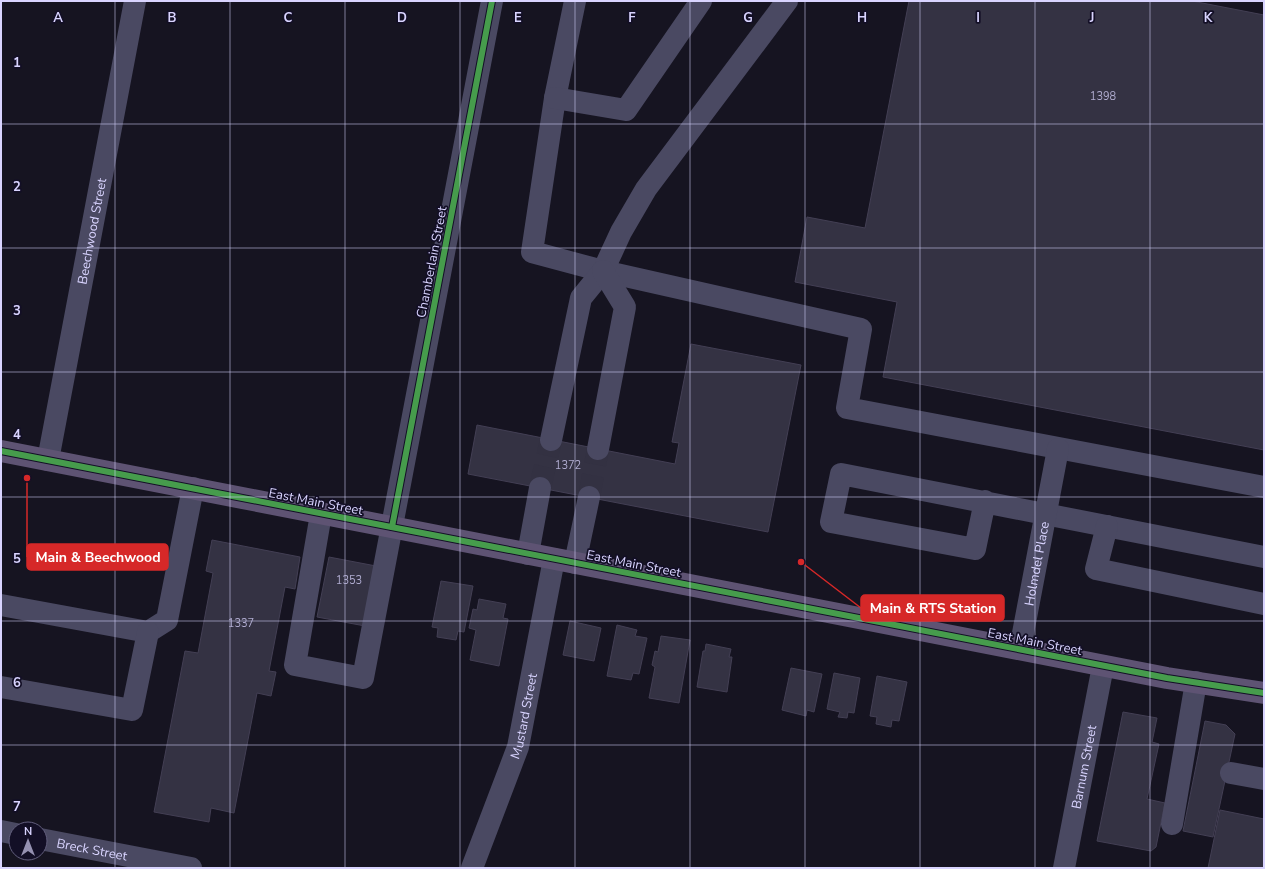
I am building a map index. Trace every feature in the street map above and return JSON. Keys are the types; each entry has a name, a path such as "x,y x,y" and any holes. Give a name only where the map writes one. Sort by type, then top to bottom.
{"main road":[{"name":"East Main Street","path":"1,451 1103,666 1264,693"}],"street":[{"name":"Beechwood Street","path":"48,460 134,1"},
{"name":"Chamberlain Street","path":"322,514 295,665 363,678 492,1"},
{"path":"575,1 555,98 532,252 603,271 861,329 847,408 1264,487"},
{"path":"555,98 626,110 701,1"},
{"path":"551,440 581,298 603,271 621,232 646,189 787,1"},
{"path":"598,449 625,307 603,271"},
{"name":"Holmdel Place","path":"1020,649 1058,449"},
{"path":"985,501 974,550 831,522 841,474 985,501 1264,557"},
{"path":"1,605 148,632 167,620 193,488"},
{"path":"528,554 540,488"},
{"name":"Mustard Street","path":"472,868 518,747 565,561 589,497"},
{"path":"1107,526 1096,569 1264,604"},
{"path":"1,687 132,710 148,632"},
{"name":"Barnum Street","path":"1064,868 1103,666"},
{"path":"1172,824 1196,682"},
{"path":"1231,773 1264,779"},
{"name":"Breck Street","path":"48,842 95,859 191,868"}],"building":[{"path":"909,1 1192,1 1264,15 1264,450 883,377 897,302 795,282 807,217 865,228"},
{"path":"691,344 801,365 768,532 468,474 477,425 675,464 679,443 672,442"},
{"path":"212,540 300,557 295,589 285,587 269,671 276,672 271,696 257,693 234,813 211,808 209,822 154,812 185,651 198,653 213,573 206,571"},
{"path":"329,557 376,566 365,626 317,617"},
{"path":"441,581 473,586 464,632 458,631 456,640 437,637 438,628 432,627"},
{"path":"479,599 506,604 503,618 508,619 499,666 470,660 476,630 469,628 473,609 477,610"},
{"path":"570,621 601,628 594,661 563,655"},
{"path":"617,625 637,630 635,636 647,638 639,674 633,673 631,680 607,676"},
{"path":"661,636 690,640 679,703 649,698 655,667 652,665 655,651 658,652"},
{"path":"706,644 731,649 729,657 732,657 727,692 697,687 703,651 705,651"},
{"path":"791,668 822,674 814,712 807,710 806,716 782,710"},
{"path":"834,673 860,678 854,713 848,712 847,718 838,717 840,712 827,709"},
{"path":"877,676 907,682 899,721 892,720 891,727 876,724 877,717 870,716"},
{"path":"1123,712 1157,718 1152,742 1159,744 1147,799 1165,803 1156,847 1151,851 1097,841"},
{"path":"1205,721 1226,725 1235,734 1213,837 1183,831"},
{"path":"1220,810 1264,819 1264,868 1208,868"}],"tunnel":[{"path":"540,488 551,440"},
{"path":"589,497 598,449"}],"cycle path":[{"path":"392,527 492,1"},
{"path":"1,451 1167,678 1264,693"}],"place":[{"name":"Main & Beechwood","path":"27,478"},
{"name":"Main & RTS Station","path":"801,562"}]}
